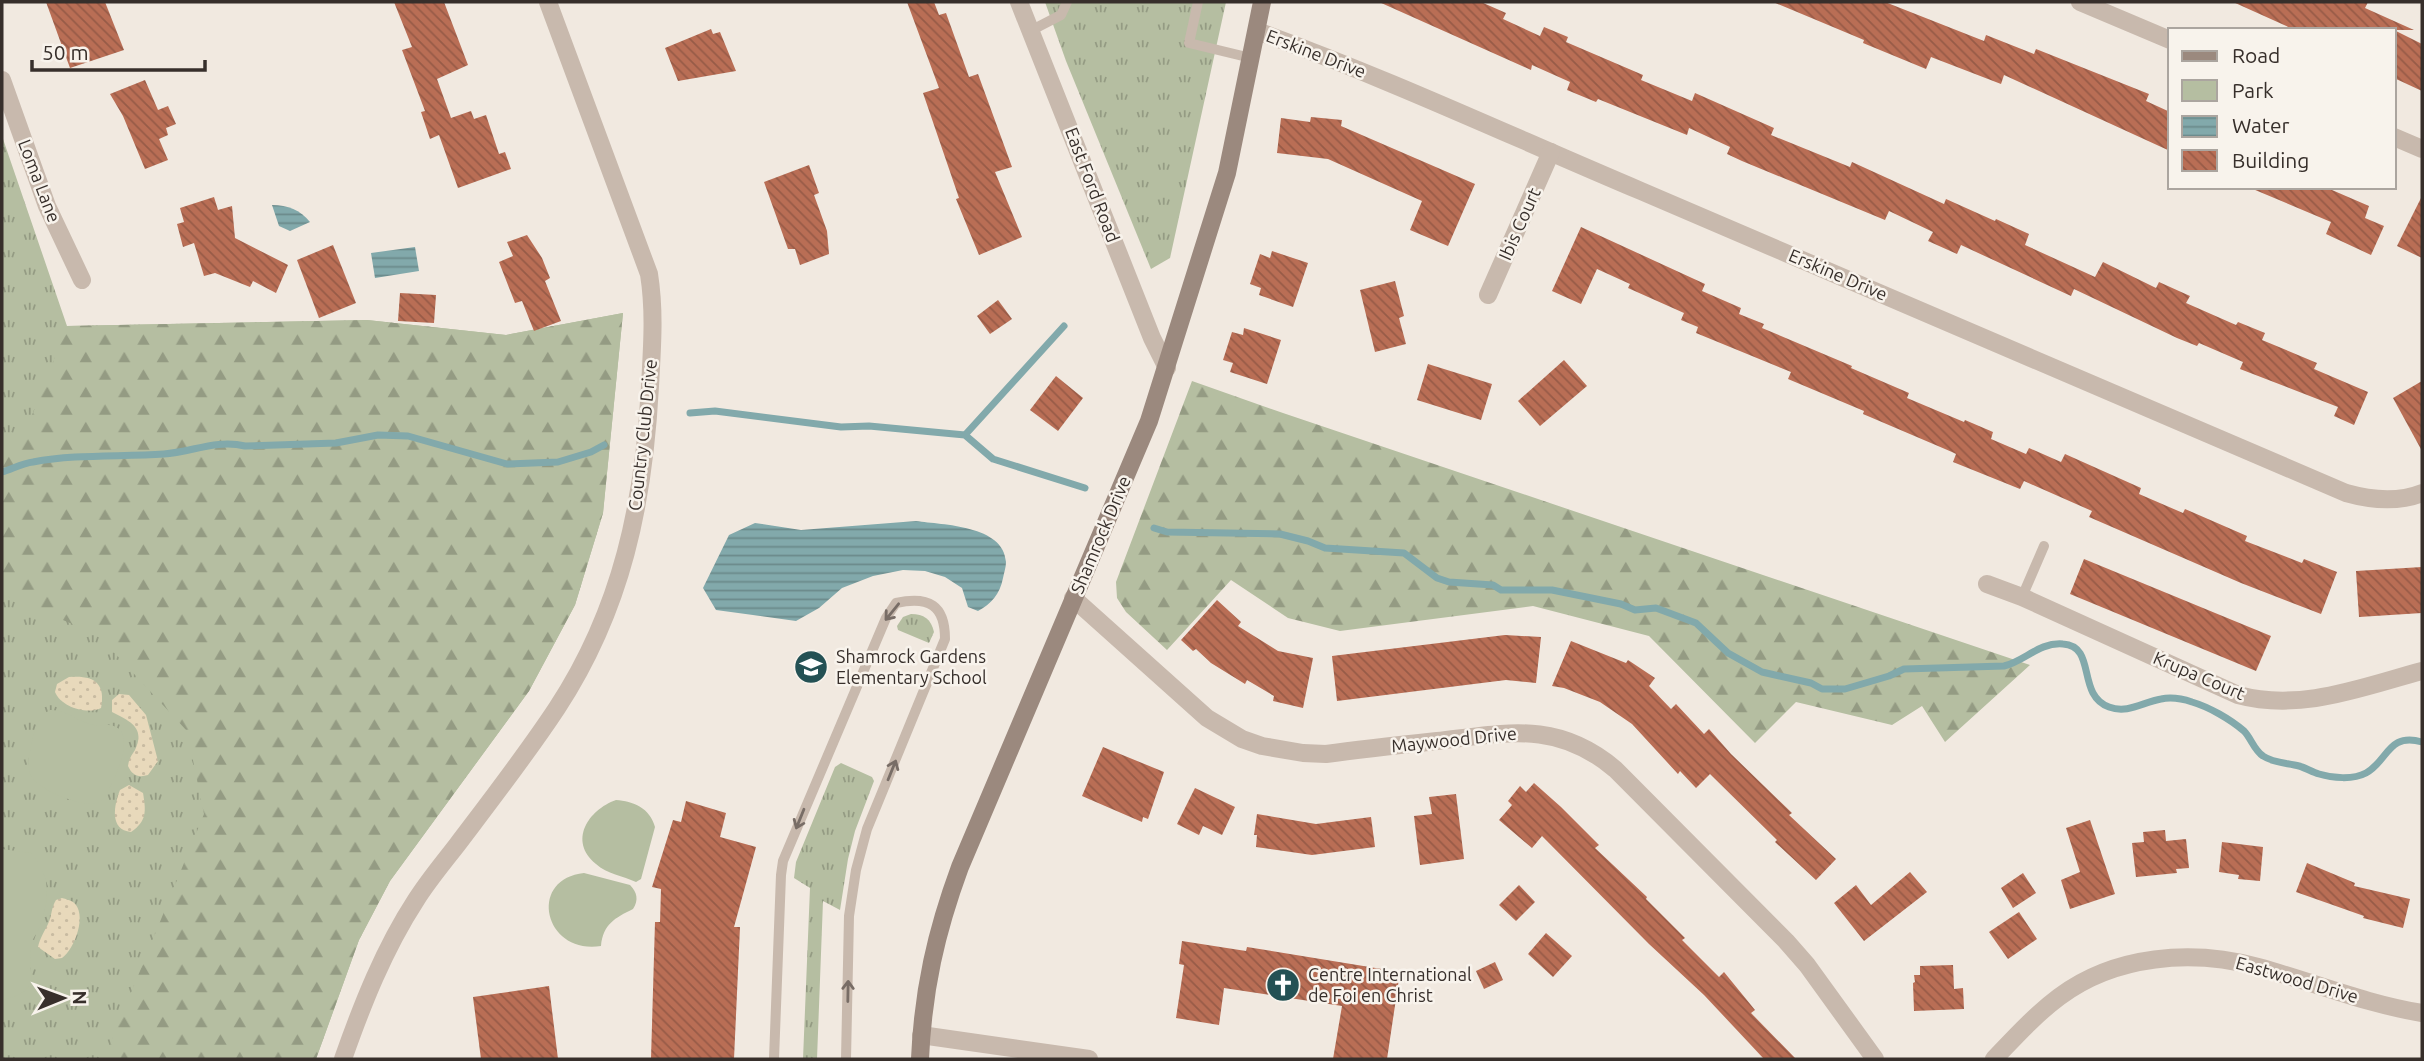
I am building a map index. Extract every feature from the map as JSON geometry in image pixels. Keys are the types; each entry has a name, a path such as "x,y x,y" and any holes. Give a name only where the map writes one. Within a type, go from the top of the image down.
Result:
{"street":[{"name":"Country Club Drive","path":"343,1059 360,1009 416,900 523,757 576,676 606,617 629,548 641,485 649,416 654,312 649,274 548,2"},
{"name":"East Ford Road","path":"1020,2 1152,338 1167,368"},
{"name":"Shamrock Drive","path":"920,1059 929,967 947,903 1149,421 1227,173 1262,2"},
{"path":"2080,2 2168,39"},
{"name":"Erskine Drive","path":"1257,31 1419,94 2346,493 2368,499 2402,499 2422,494"},
{"name":"Loma Lane","path":"2,80 47,206 82,280"},
{"path":"2396,137 2422,149"},
{"name":"Ibis Court","path":"1488,295 1551,152"},
{"name":"Krupa Court","path":"1987,584 2022,597 2238,695 2258,701 2318,699 2422,671"},
{"name":"Maywood Drive","path":"1073,598 1207,718 1242,739 1262,746 1326,754 1510,732 1549,736 1584,746 1615,769 1786,941 1812,971 1875,1059"},
{"name":"Eastwood Drive","path":"1994,1059 2036,1015 2062,995 2103,972 2137,961 2155,959 2193,958 2236,962 2342,994 2422,1013"},
{"path":"921,1035 1088,1059"}],"lane":[{"path":"1032,30 1061,15 1067,2"},
{"path":"1198,2 1189,43 1251,58"},
{"path":"2022,597 2044,546"},
{"path":"774,1059 783,861 886,618 896,603 924,601 938,609 945,623 945,639 867,829 856,870 849,916 846,1059"}],"green space":[{"path":"1045,2 1226,2 1170,258 1151,269 1066,61"},
{"path":"2,136 67,326 367,320 506,335 623,313 603,513 575,605 529,691 390,881 359,940 316,1059 2,1059"},
{"path":"623,313 603,513 575,605 529,691 390,881 359,940 316,1059 104,1059 204,814 187,731 98,635 2,594 2,444 24,436 67,326 367,320 506,335"},
{"path":"1192,381 2030,665 1945,742 1922,706 1892,725 1796,702 1755,743 1649,636 1533,606 1340,631 1288,618 1231,580 1167,650 1126,612 1117,598 1116,582"},
{"path":"911,614 923,616 931,624 934,632 929,643 898,630 897,626 903,617"},
{"path":"50,710 61,711 93,725 113,726 121,732 124,747 120,765 106,794 99,802 81,803 60,796 41,786 30,774 29,760 35,729 41,718"},
{"path":"841,763 872,777 874,781 855,831 840,910 823,901 817,1059 803,1059 810,888 794,878 796,862 835,767"},
{"path":"616,800 629,802 645,810 655,827 641,879 636,882 600,867 583,846 585,827 590,819 597,811"},
{"path":"2,849 31,853 42,870 47,897 40,926 31,945 29,986 16,996 2,1000"},
{"path":"584,873 630,885 636,896 633,909 607,927 601,946 582,946 566,939 556,928 550,915 549,901 555,888 566,878"}],"sand":[{"path":"69,677 85,677 96,682 101,692 101,708 82,710 63,702 55,692 57,684"},
{"path":"119,694 129,695 146,715 158,761 148,775 136,775 128,766 138,736 134,726 112,712 112,700"},
{"path":"129,785 143,793 145,805 143,820 131,832 119,827 115,816 120,790"},
{"path":"62,898 77,907 80,922 67,953 62,958 55,959 38,947 54,903"}],"water":[{"path":"272,205 293,209 310,222 290,231 279,226"},
{"path":"415,247 419,271 375,278 371,253"},
{"path":"916,521 970,529 995,541 1003,550 1006,566 1002,584 987,605 978,611 968,607 962,588 945,577 925,571 903,570 873,576 842,588 819,608 796,621 716,610 703,588 729,535 755,523 801,530"}],"building":[{"path":"46,2 105,2 124,50 70,68"},
{"path":"394,2 444,2 468,65 437,79 451,118 471,111 474,119 486,115 499,154 505,152 511,169 458,188 439,135 430,139 421,112 425,111 402,50 412,47"},
{"path":"907,2 934,2 939,15 946,13 969,77 978,74 1012,167 995,172 1022,237 979,255 956,199 959,198 923,93 939,88"},
{"path":"1379,2 1481,2 1506,13 1503,19 1540,36 1544,27 1568,37 1566,42 1643,75 1641,80 1692,101 1695,93 1774,128 1771,135 1850,167 1852,162 1944,204 1946,199 1995,221 1996,219 2029,234 2025,245 2095,277 2103,262 2156,288 2159,282 2190,296 2186,303 2236,325 2238,322 2265,333 2262,340 2317,363 2314,369 2368,392 2354,425 2334,416 2338,407 2240,369 2243,362 2199,343 2197,346 2177,338 2074,289 2071,296 1961,245 1957,254 1928,241 1933,232 1889,211 1885,220 1727,154 1730,147 1689,128 1687,135 1598,99 1596,102 1567,90 1570,82 1532,65 1531,70"},
{"path":"1773,2 1885,2 1984,41 1986,35 2034,54 2036,49 2149,94 2146,101 2168,111 2168,150 2004,75 2001,84 1931,57 1926,69 1863,43 1864,40"},
{"path":"2233,2 2368,2 2365,8 2414,30 2396,28 2291,28"},
{"path":"711,29 713,34 720,32 736,71 678,81 665,48"},
{"path":"2396,31 2422,44 2422,91 2396,79"},
{"path":"145,80 158,110 168,106 176,124 166,128 168,135 159,139 168,160 145,169 123,116 110,94"},
{"path":"1311,117 1342,120 1341,126 1475,184 1448,246 1410,230 1422,201 1328,159 1277,153 1281,118 1310,122"},
{"path":"809,165 819,193 814,195 827,231 829,254 800,265 795,249 788,249 764,182"},
{"path":"2253,189 2330,189 2369,206 2365,218 2384,226 2371,255 2326,234 2331,222"},
{"path":"2422,196 2422,258 2397,246"},
{"path":"214,197 218,210 232,206 235,238 288,265 276,293 253,281 250,287 215,273 204,276 194,243 183,247 177,224 184,222 180,208"},
{"path":"1581,227 1705,284 1702,291 1741,308 1739,314 1764,324 1762,328 1909,393 1907,398 1993,432 1991,439 2026,454 2029,448 2061,462 2065,454 2141,488 2139,494 2183,513 2185,509 2247,536 2245,541 2302,563 2304,559 2337,572 2321,614 2241,583 2089,517 2092,511 2024,481 2020,489 1953,462 1956,454 1788,379 1791,372 1696,333 1698,327 1681,320 1684,313 1628,288 1630,284 1597,269 1581,304 1552,291"},
{"path":"527,235 542,258 550,278 545,281 561,321 534,331 522,301 515,303 499,262 513,256 507,242"},
{"path":"333,245 356,303 319,318 297,260"},
{"path":"1272,251 1308,263 1293,307 1259,295 1261,288 1250,284 1260,254 1270,258"},
{"path":"1395,281 1404,316 1399,318 1406,344 1375,352 1360,290"},
{"path":"400,293 436,295 434,323 398,321"},
{"path":"998,300 1012,319 990,334 977,316"},
{"path":"1244,328 1281,340 1267,384 1230,372 1233,363 1223,360 1232,332 1243,335"},
{"path":"1564,360 1587,386 1540,426 1518,401"},
{"path":"1428,364 1492,384 1481,420 1417,400"},
{"path":"1056,376 1083,398 1058,431 1030,410"},
{"path":"2422,381 2422,451 2393,398"},
{"path":"2084,559 2271,636 2256,671 2070,594"},
{"path":"2422,567 2422,613 2359,617 2356,571"},
{"path":"1217,600 1241,622 1238,626 1278,651 1313,658 1303,708 1273,701 1274,696 1247,680 1245,684 1211,663 1196,649 1193,651 1181,640"},
{"path":"1505,635 1541,637 1536,683 1506,680 1337,701 1332,656"},
{"path":"1571,641 1626,663 1628,660 1655,678 1649,686 1671,709 1676,704 1704,734 1709,729 1792,813 1789,815 1836,859 1816,880 1775,842 1777,840 1710,774 1696,788 1680,771 1678,774 1632,724 1600,702 1552,686"},
{"path":"1103,747 1164,772 1148,819 1143,817 1142,822 1082,796"},
{"path":"1534,783 1599,845 1595,848 1647,897 1685,938 1682,940 1719,977 1724,972 1755,1010 1751,1013 1796,1059 1764,1059 1704,995 1649,944 1542,836 1532,848 1499,820 1512,805 1508,801 1520,786 1526,792"},
{"path":"1195,788 1235,807 1222,835 1203,826 1199,835 1177,824"},
{"path":"1456,794 1464,859 1420,865 1414,816 1432,814 1429,797"},
{"path":"686,801 726,813 720,837 756,847 734,927 740,927 734,1059 651,1059 655,922 660,922 661,889 652,887 673,820 681,822"},
{"path":"1257,814 1316,824 1371,817 1375,847 1312,855 1256,847 1257,835 1254,835"},
{"path":"2090,820 2115,894 2070,909 2061,880 2080,872 2066,828"},
{"path":"2165,830 2166,841 2186,839 2189,868 2176,869 2177,873 2136,877 2132,843 2144,842 2143,832"},
{"path":"2222,842 2263,847 2260,881 2238,879 2239,875 2219,872"},
{"path":"2307,863 2355,883 2354,886 2410,899 2403,928 2363,918 2364,916 2296,892"},
{"path":"1910,872 1927,892 1864,941 1834,903 1856,885 1871,905"},
{"path":"2023,873 2036,893 2013,908 2001,888"},
{"path":"1519,885 1535,902 1516,921 1499,905"},
{"path":"2019,912 2037,939 2008,959 1989,932"},
{"path":"1546,933 1572,956 1553,977 1528,954"},
{"path":"1182,941 1246,951 1247,947 1400,972 1387,1059 1333,1059 1342,1006 1224,988 1219,1025 1176,1018 1184,965 1179,964"},
{"path":"1495,962 1503,980 1484,989 1476,971"},
{"path":"1953,965 1954,989 1963,988 1964,1009 1914,1011 1914,975 1920,975 1920,966"},
{"path":"549,986 558,1059 481,1059 473,997"}],"waterway":[{"path":"965,435 1064,326"},
{"path":"690,413 715,411 841,427 869,426 965,435 993,459 1085,488"},
{"path":"2,472 29,463 65,458 164,454 224,444 245,446 336,443 378,435 408,436 507,464 558,462 604,445"},
{"path":"1154,528 1167,532 1280,534 1325,548 1404,553 1437,578 1449,582 1493,585 1501,590 1552,590 1621,604 1635,610 1656,608 1696,623 1728,653 1762,672 1811,683 1822,689 1845,689 1904,669 2004,666 2047,646 2063,644 2080,653 2093,692 2099,701 2109,707 2123,709 2165,698 2192,702 2212,710 2238,727 2263,756 2330,777 2361,775 2373,768 2395,744 2411,740 2422,742"}],"place":[{"name":"Shamrock Gardens Elementary School","path":"811,667"},
{"name":"Centre International de Foi en Christ","path":"1283,985"}]}
